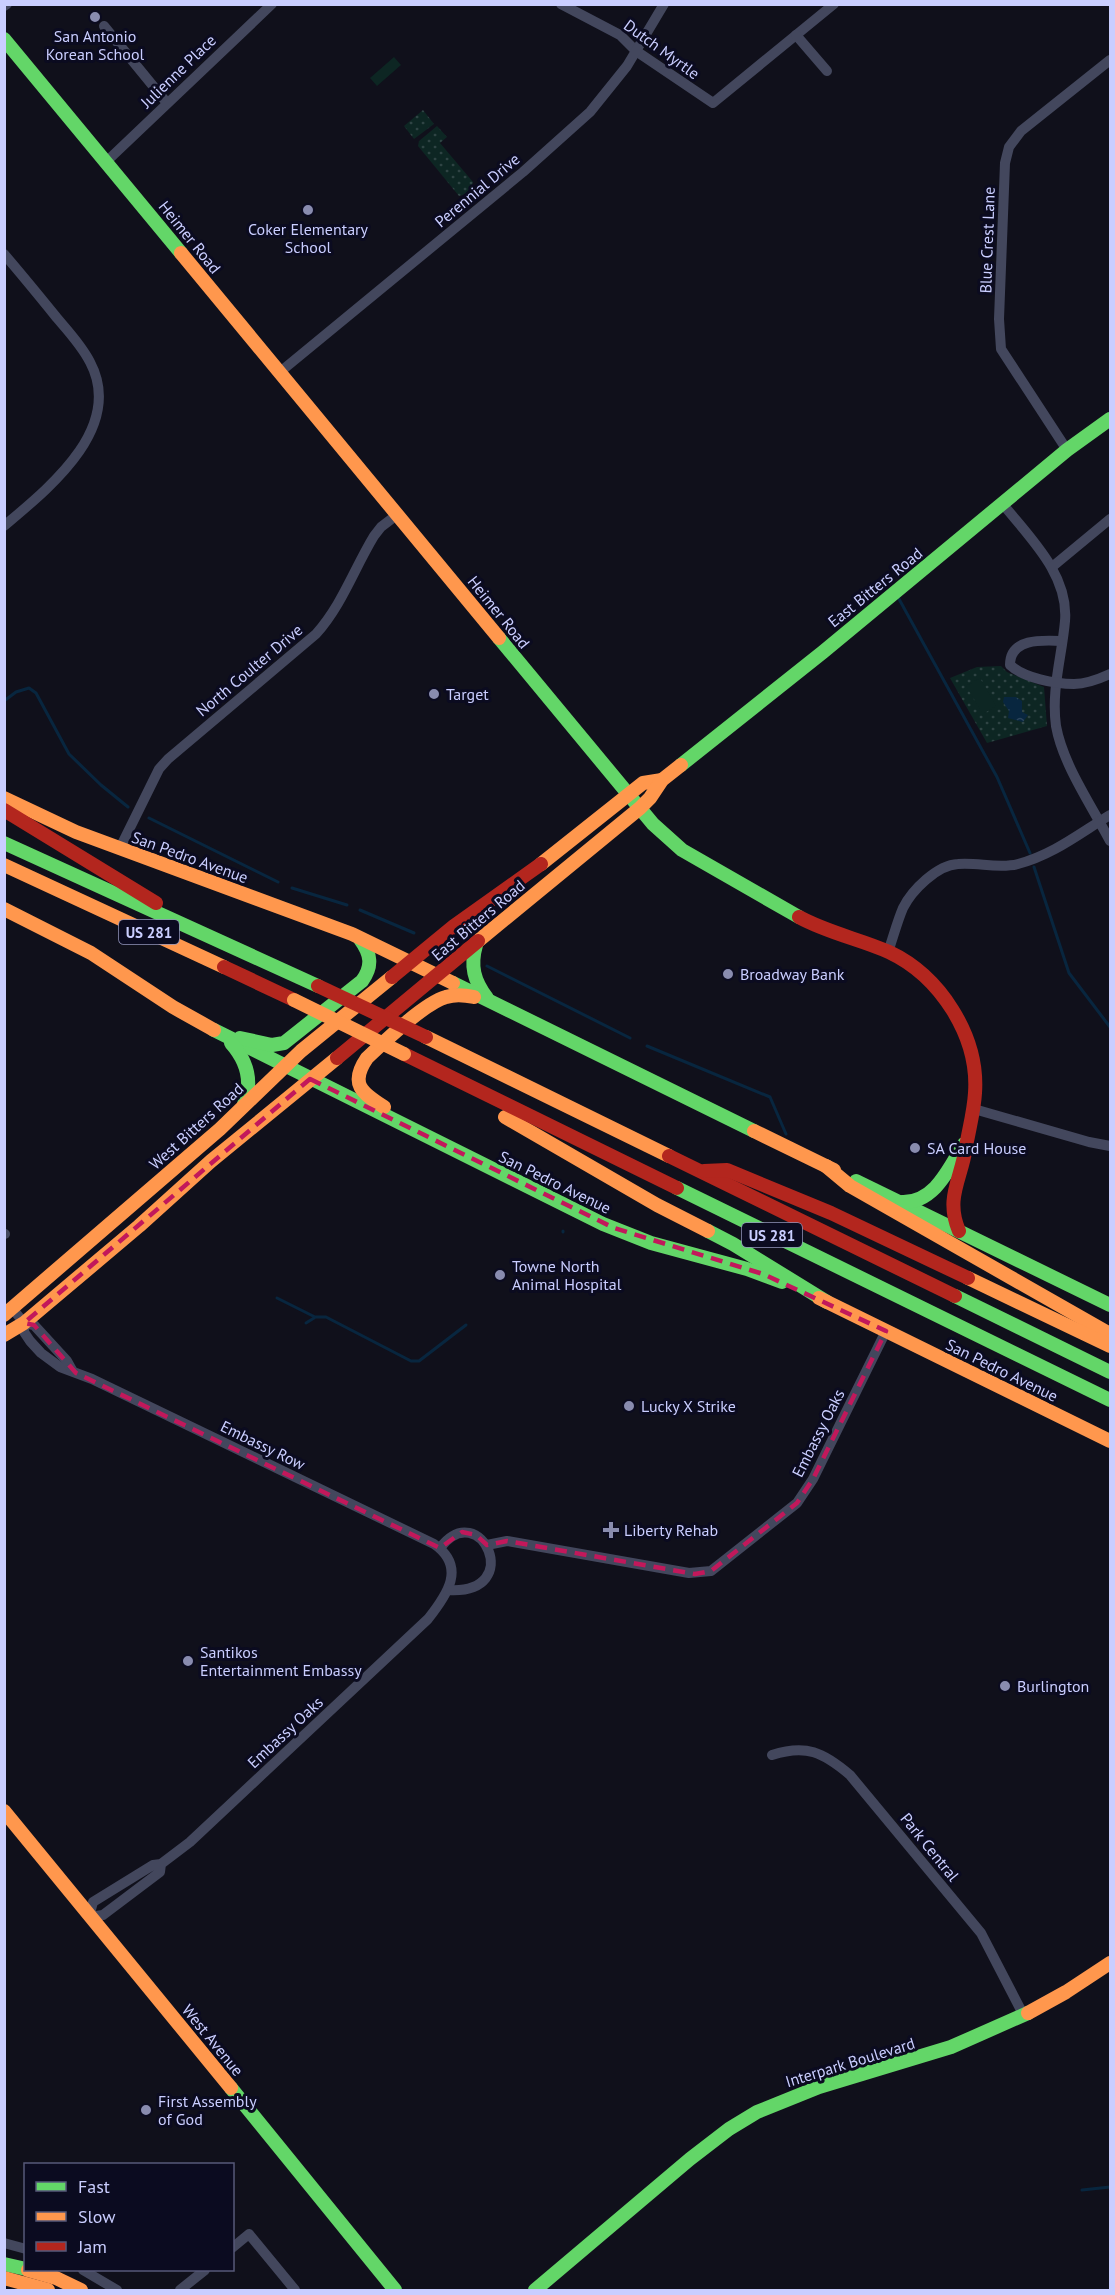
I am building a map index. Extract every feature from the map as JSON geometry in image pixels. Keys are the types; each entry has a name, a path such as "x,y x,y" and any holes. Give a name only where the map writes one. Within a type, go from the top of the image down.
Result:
{"main road":[{"name":"Heimer Road","path":"4,39 107,160 653,824 682,850 704,864 815,926 888,952 904,961 927,980 955,1016 964,1033 973,1062 974,1109 964,1162 952,1201 954,1218 959,1231"},
{"name":"East Bitters Road","path":"310,1080 640,808 662,780 1067,450 1110,419"},
{"name":"East Bitters Road","path":"410,962 454,926 531,872 643,783 662,780"},
{"name":"San Pedro Avenue","path":"4,798 62,826 359,938 1110,1305"},
{"path":"4,810 136,889 195,930"},
{"name":"US 281","path":"4,843 426,1037 1110,1372"},
{"name":"US 281","path":"4,865 294,1000 1110,1400"},
{"name":"San Pedro Avenue","path":"4,909 91,953 214,1031 614,1228 667,1248 763,1274 827,1302 1110,1441"},
{"path":"214,1031 265,1045 277,1045 287,1041 366,976 371,958 370,952 359,938"},
{"path":"477,944 472,962 472,975 488,1000"},
{"name":"West Bitters Road","path":"8,1312 240,1111 301,1051 410,962"},
{"path":"398,1123 389,1109 368,1098 361,1090 358,1074 362,1063 438,1000 459,995 488,1000"},
{"path":"214,1031 236,1048 247,1068 248,1093 240,1111"},
{"path":"434,1069 503,1116 657,1205 734,1244 827,1302"},
{"path":"4,1335 24,1323 139,1226 211,1161 310,1080"},
{"name":"Heimer Road","path":"899,1201 916,1203 930,1194 966,1142"},
{"path":"825,1166 850,1186 1110,1337"},
{"path":"700,1171 727,1170 831,1213 1110,1337"},
{"name":"West Avenue","path":"4,1810 395,2290"},
{"name":"Interpark Boulevard","path":"535,2290 698,2152 727,2130 758,2112 824,2085 923,2057 980,2037 1074,1988 1110,1962"},
{"path":"4,2264 24,2268"},
{"path":"33,2271 56,2278 81,2290"},
{"path":"4,2278 48,2290"}],"street":[{"name":"Dutch Myrtle","path":"561,4 620,35 636,51 713,103 796,35"},
{"name":"Perennial Drive","path":"280,372 567,134 590,112 611,88 664,4"},
{"path":"827,71 796,35 834,4"},
{"name":"Julienne Place","path":"107,160 270,5"},
{"path":"104,26 167,103"},
{"name":"Blue Crest Lane","path":"1067,450 1001,348 999,319 1005,163 1009,147 1021,131 1110,60"},
{"path":"4,254 83,350 96,377 100,403 90,436 79,452 37,500 4,526"},
{"path":"1002,503 1052,567 1060,586 1065,610 1056,682 1055,713 1061,745 1110,841"},
{"name":"North Coulter Drive","path":"120,848 159,769 316,634 340,602 374,536 381,527 398,514"},
{"path":"1052,567 1110,519"},
{"path":"1062,641 1038,640 1014,650 1010,656 1010,665 1016,670 1056,682 1076,684 1110,674"},
{"path":"888,952 904,907 921,885 938,871 959,864 1015,865 1041,857 1067,844 1110,815"},
{"path":"974,1109 1110,1146"},
{"name":"Embassy Row","path":"8,1312 24,1323 24,1332 41,1353 60,1367 72,1370 440,1548"},
{"name":"Embassy Oaks","path":"487,1545 507,1541 689,1573 711,1571 797,1503 813,1479 886,1331"},
{"path":"462,1532 476,1535 487,1545 492,1556 490,1571 483,1580 474,1588 461,1591 448,1590 452,1569 447,1556 440,1548 452,1535 462,1532"},
{"name":"Embassy Oaks","path":"89,1917 93,1902 153,1865 161,1864 190,1842 428,1619 448,1590"},
{"name":"Park Central","path":"772,1755 791,1749 809,1750 829,1758 850,1775 981,1933 1024,2016"},
{"path":"234,2245 249,2234 295,2290"},
{"path":"4,2243 24,2248"},
{"path":"85,2271 117,2290"},
{"path":"180,2290 205,2271"}],"highlighted area":[{"path":"310,1079 614,1228 763,1274 886,1331 813,1479 797,1503 711,1571 695,1574 507,1541 487,1545 476,1535 462,1532 440,1548 76,1373 34,1325 24,1323"}],"green space":[{"path":"394,57 401,65 377,86 370,78"},
{"path":"423,110 434,124 414,139 404,126"},
{"path":"437,126 447,137 440,143 473,182 466,193 459,196 418,146 419,141"},
{"path":"1001,666 1007,672 1044,687 1047,726 987,743 950,678 977,667"},
{"path":"980,678 996,706 983,714 966,686"}],"water":[{"path":"1004,697 1016,697 1022,701 1022,712 1028,715 1023,722 1008,718 1009,711 1003,702"}],"waterway":[{"path":"899,599 997,777 1030,853"},
{"path":"4,701 16,692 29,688 36,693 69,754 128,807"},
{"path":"149,818 278,882"},
{"path":"1034,867 1069,973 1110,1027"},
{"path":"292,888 347,905"},
{"path":"360,910 414,933"},
{"path":"487,966 630,1038"},
{"path":"647,1046 770,1097 786,1134"},
{"path":"277,1298 315,1317 326,1317 411,1361 419,1361 466,1325"},
{"path":"306,1323 314,1318"},
{"path":"1082,2190 1110,2187"}],"traffic: fast":[{"path":"4,39 181,253"},
{"path":"681,765 823,652 1067,450 1110,419"},
{"path":"499,638 653,824 682,850 799,917"},
{"path":"4,843 318,986"},
{"path":"240,1038 272,1045 284,1043 362,981 366,976 369,960 360,939"},
{"path":"476,945 473,960 474,973 487,998"},
{"path":"453,983 754,1131"},
{"path":"214,1030 603,1224 651,1243 747,1269 782,1282"},
{"path":"231,1043 245,1064 247,1072 248,1087 244,1104"},
{"path":"902,1202 914,1201 924,1197 932,1190 940,1182 964,1144"},
{"path":"856,1181 1110,1305"},
{"path":"677,1188 1110,1400"},
{"path":"708,1231 827,1302"},
{"path":"955,1296 1110,1372"},
{"path":"535,2290 690,2159 729,2129 757,2112 819,2087 951,2047 1028,2013"},
{"path":"231,2088 395,2290"},
{"path":"4,2264 24,2269"}],"traffic: slow":[{"path":"181,253 499,638"},
{"path":"478,941 640,808 662,780 681,765"},
{"path":"541,864 643,783 662,780"},
{"path":"4,798 76,832 352,934 453,983"},
{"path":"4,865 224,967"},
{"path":"4,909 91,953 173,1007 214,1030"},
{"path":"4,1315 220,1129 301,1051 392,977"},
{"path":"384,1107 360,1087 359,1075 367,1058 405,1024 437,1001 453,995 474,997"},
{"path":"294,1000 404,1054"},
{"path":"426,1037 669,1156"},
{"path":"4,1335 24,1323 139,1226 211,1161 337,1058"},
{"path":"505,1117 657,1205 708,1231"},
{"path":"754,1131 834,1170"},
{"path":"826,1166 850,1186 1110,1334"},
{"path":"968,1278 1110,1346"},
{"path":"819,1298 1110,1441"},
{"path":"4,1811 231,2088"},
{"path":"1028,2013 1066,1992 1110,1963"},
{"path":"32,2271 56,2278 81,2290"},
{"path":"4,2278 48,2290"}],"traffic: jam":[{"path":"4,810 156,903"},
{"path":"392,977 454,926 541,864"},
{"path":"799,917 889,952 908,963 925,976 953,1010 963,1030 975,1072 973,1113 964,1159 955,1189 953,1209 959,1231"},
{"path":"337,1058 478,941"},
{"path":"224,967 294,1000"},
{"path":"318,986 426,1037"},
{"path":"404,1054 677,1188"},
{"path":"669,1156 955,1296"},
{"path":"704,1171 727,1170 831,1213 968,1278"}],"place":[{"name":"San Antonio Korean School","path":"95,17"},
{"name":"Coker Elementary School","path":"308,210"},
{"name":"Target","path":"434,694"},
{"name":"Broadway Bank","path":"728,974"},
{"name":"SA Card House","path":"915,1148"},
{"name":"Towne North Animal Hospital","path":"500,1275"},
{"name":"Lucky X Strike","path":"629,1406"},
{"name":"Liberty Rehab","path":"611,1530"},
{"name":"Santikos Entertainment Embassy","path":"188,1661"},
{"name":"Burlington","path":"1005,1686"},
{"name":"First Assembly of God","path":"146,2110"}]}
